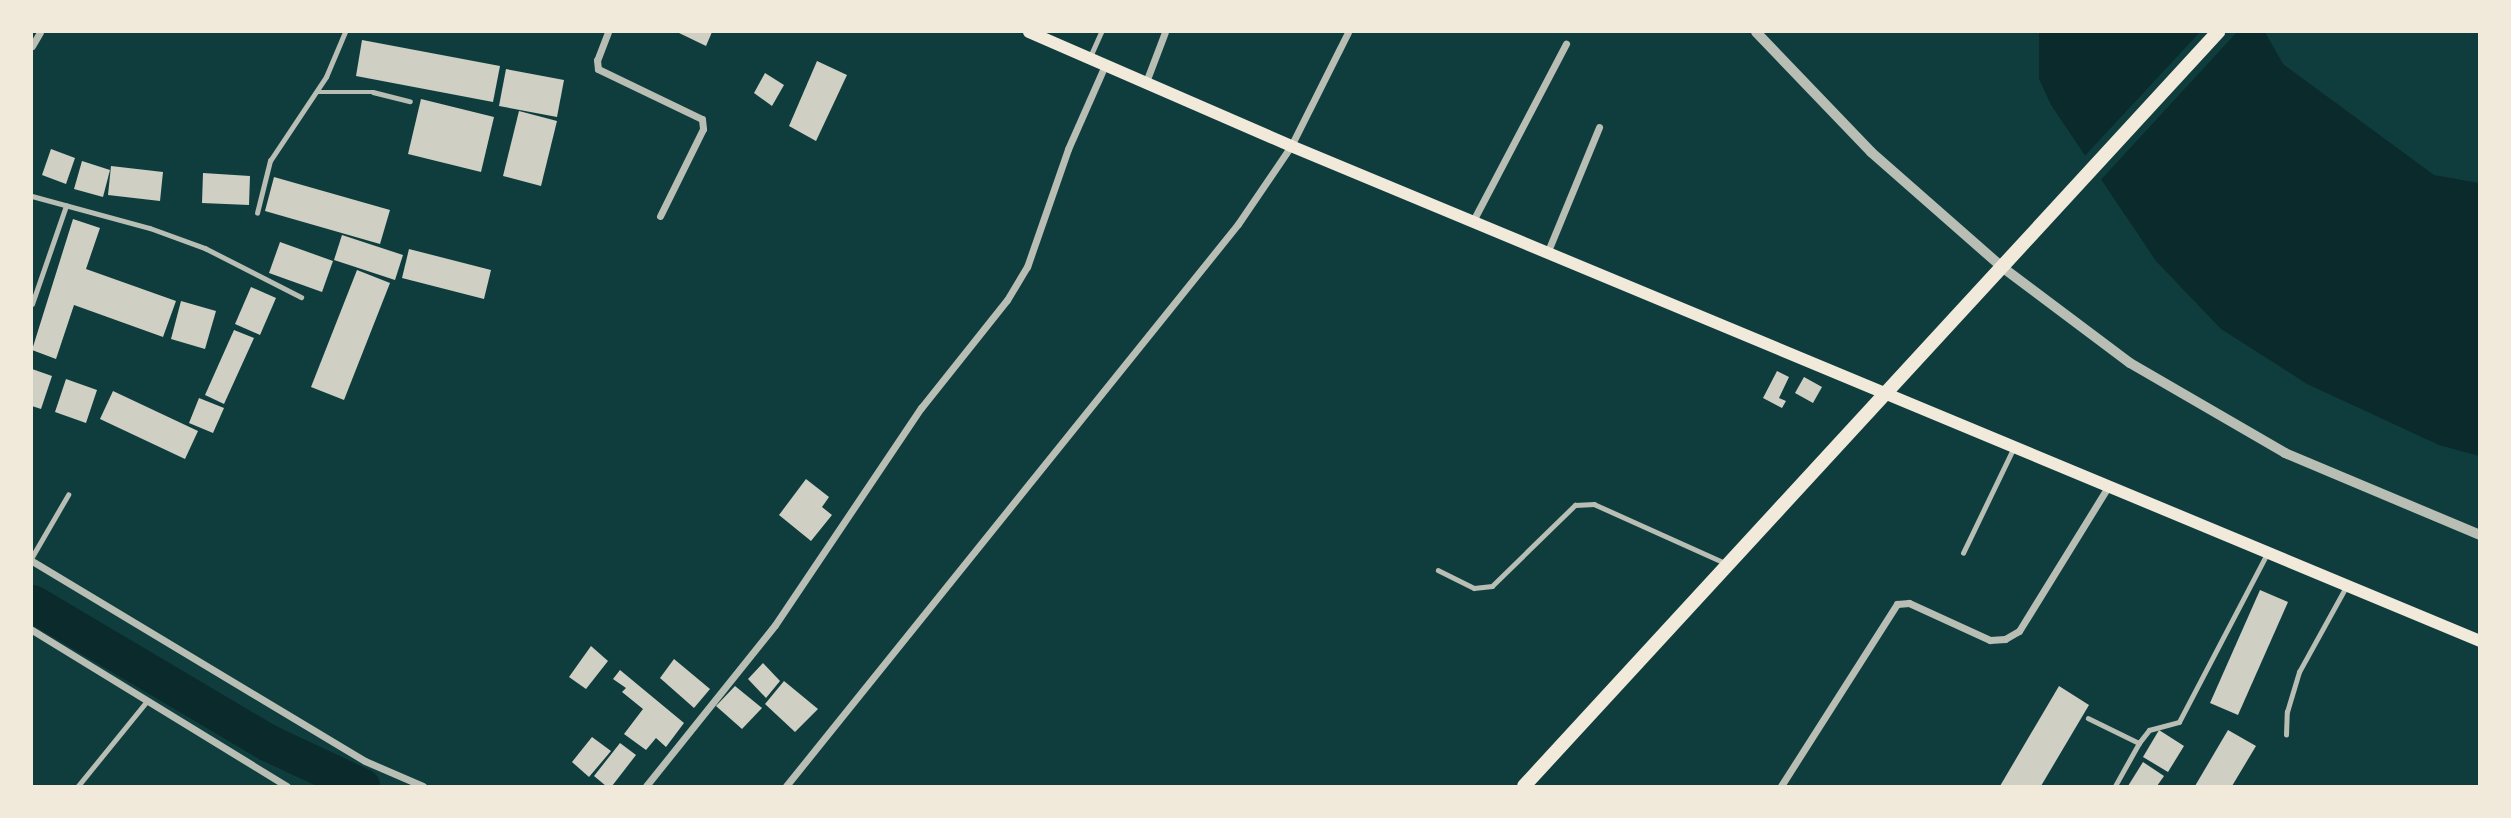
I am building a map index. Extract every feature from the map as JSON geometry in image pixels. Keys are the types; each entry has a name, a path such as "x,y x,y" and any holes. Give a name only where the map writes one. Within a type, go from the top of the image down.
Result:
{"highway":[{"path":"1524,786 1882,393 2218,32"}],"main road":[{"path":"1029,32 1291,146 1474,219 1882,393 2110,485 2480,641"}],"street":[{"path":"32,46 40,32"},
{"path":"608,32 597,60 598,69 702,118 703,129 660,216"},
{"path":"1146,82 1165,32"},
{"path":"786,786 1213,255 1291,146 1348,32"},
{"path":"1756,32 1871,152 2002,267 2130,363 2264,443 2401,506 2480,536"},
{"path":"1474,219 1566,44"},
{"path":"646,786 775,625 921,408 1007,300 1027,267 1068,149 1105,65"},
{"path":"1548,251 1599,127"},
{"path":"1781,786 1897,604 1909,603 1990,640 2005,639 2019,631 2110,485"},
{"path":"32,559 365,761 422,786"},
{"path":"32,630 287,786"}],"lane":[{"path":"257,213 270,161 316,92 345,32"},
{"path":"1090,58 1101,32"},
{"path":"316,92 373,92 410,101"},
{"path":"32,196 205,248 301,297"},
{"path":"32,304 66,206"},
{"path":"1963,553 2014,446"},
{"path":"32,559 68,495"},
{"path":"1438,570 1474,588 1492,586 1575,505 1594,504 1726,563"},
{"path":"2115,786 2149,730 2169,727 2186,714 2268,553"},
{"path":"2286,735 2287,712 2299,672 2346,586"},
{"path":"78,786 147,701"},
{"path":"2088,718 2139,743"}],"water":[{"path":"2039,32 2265,32 2283,64 2434,175 2479,183 2479,456 2439,445 2307,384 2221,329 2156,261 2051,105 2039,79"}],"pier":[{"path":"2200,32 2237,32 2097,184 2081,160"}],"building":[{"path":"677,32 712,32 706,46"},
{"path":"362,40 500,66 493,102 356,76"},
{"path":"817,61 847,75 816,141 789,126"},
{"path":"506,69 564,80 557,117 499,106"},
{"path":"765,73 784,85 772,106 754,93"},
{"path":"421,99 494,117 481,172 408,154"},
{"path":"519,111 557,121 541,186 503,176"},
{"path":"51,149 75,158 66,184 42,175"},
{"path":"82,161 110,170 103,197 74,189"},
{"path":"111,166 163,172 160,201 108,195"},
{"path":"203,173 250,176 249,205 202,203"},
{"path":"274,177 390,210 380,244 265,211"},
{"path":"73,219 100,228 86,269 176,301 163,337 74,305 56,359 32,350"},
{"path":"342,235 403,255 395,280 334,260"},
{"path":"280,242 333,261 322,292 269,273"},
{"path":"409,249 491,270 484,299 402,278"},
{"path":"357,270 390,283 344,400 311,387"},
{"path":"251,287 276,298 260,335 235,324"},
{"path":"181,301 216,311 205,349 171,339"},
{"path":"234,330 254,338 224,404 205,395"},
{"path":"32,369 52,376 41,409 32,406"},
{"path":"1777,371 1789,377 1779,398 1786,401 1782,408 1763,398"},
{"path":"1804,377 1822,387 1813,403 1795,393"},
{"path":"66,379 97,390 86,423 55,412"},
{"path":"113,391 198,431 185,459 100,419"},
{"path":"199,398 224,408 213,433 189,423"},
{"path":"806,479 829,497 822,507 832,515 811,541 779,515"},
{"path":"2260,590 2288,602 2238,715 2210,703"},
{"path":"591,646 608,661 586,689 569,677"},
{"path":"674,659 710,689 694,708 660,678"},
{"path":"763,663 780,681 766,698 748,679"},
{"path":"620,670 684,723 666,747 656,738 646,750 624,734 643,709 622,692 626,688 613,679"},
{"path":"784,681 818,709 795,732 765,704"},
{"path":"735,686 762,708 742,729 716,706"},
{"path":"2059,686 2089,705 2041,786 2000,786"},
{"path":"2159,730 2184,746 2168,772 2143,757"},
{"path":"2228,730 2256,746 2232,786 2195,786"},
{"path":"592,737 611,751 589,777 572,762"},
{"path":"620,743 636,755 612,786 606,786 594,776"},
{"path":"2143,762 2164,776 2157,786 2128,786"}],"waterway":[{"path":"32,603 269,743 361,786"}]}
